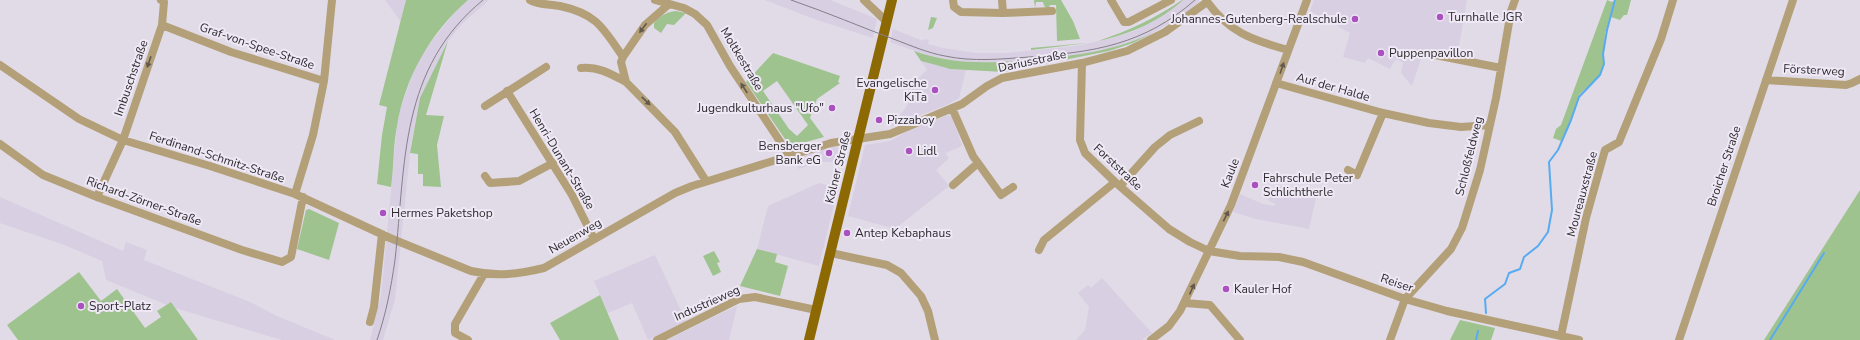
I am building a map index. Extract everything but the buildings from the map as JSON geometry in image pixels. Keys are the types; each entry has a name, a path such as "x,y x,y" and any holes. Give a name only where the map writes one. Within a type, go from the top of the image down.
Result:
{"main road":[{"name":"Kölner Straße","path":"809,340 892,0"}],"street":[{"path":"299,196 324,81 332,0"},
{"path":"530,0 573,9 592,17 622,57"},
{"name":"Moltkestraße","path":"655,0 668,5 684,8 695,14 707,25 730,66 789,155"},
{"path":"864,0 886,21"},
{"path":"953,0 954,7 961,12 1003,13 1052,11"},
{"path":"1002,0 1003,13"},
{"path":"1111,0 1124,22 1129,22 1171,0"},
{"name":"Kaule","path":"1151,340 1164,331 1174,320 1185,303 1231,205 1308,0"},
{"name":"Schloßfeldweg","path":"1405,299 1451,249 1458,238 1480,170 1490,126 1511,11 1515,0"},
{"name":"Moureauxstraße","path":"1556,337 1605,150 1619,142 1661,39 1673,0"},
{"name":"Broicher Straße","path":"1679,340 1792,0"},
{"path":"162,24 163,1"},
{"path":"1207,1 1227,24 1241,34 1256,41 1288,50"},
{"name":"Dariusstraße","path":"859,138 890,134 952,108 1002,78 1082,63 1127,51 1166,32 1207,1"},
{"path":"626,82 621,62 622,57 645,25 668,5"},
{"name":"Graf-von-Spee-Straße","path":"162,24 231,52 324,81"},
{"name":"Imbuschstraße","path":"123,140 162,24"},
{"path":"1425,53 1501,68"},
{"name":"Forststraße","path":"1082,63 1080,144 1088,157 1169,229 1190,242 1209,251"},
{"name":"Ferdinand-Schmitz-Straße","path":"0,65 79,119 123,140 210,166 299,196"},
{"path":"485,106 546,67"},
{"path":"581,68 591,67 602,70 626,82 676,132 706,181"},
{"name":"Försterweg","path":"1766,80 1846,84 1860,79"},
{"name":"Auf der Halde","path":"1276,83 1383,113 1436,124 1461,127 1490,126"},
{"name":"Henri-Dunant-Straße","path":"507,91 572,195 594,239"},
{"path":"952,108 968,146 978,163 1001,195 1013,187"},
{"name":"Auf der Halde","path":"1348,170 1357,175 1383,113"},
{"path":"1039,250 1044,240 1117,184 1155,147 1170,136 1199,121"},
{"name":"Neuenweg","path":"299,196 382,234 460,267 484,274 523,274 544,268 678,192 706,181 832,142 859,138"},
{"path":"97,197 123,140"},
{"name":"Richard-Zörner-Straße","path":"0,144 43,175 97,197 257,255 282,262 291,257 299,196"},
{"path":"485,176 490,183 518,181 553,163"},
{"path":"953,185 978,163"},
{"path":"370,322 374,307 382,234"},
{"name":"Reiser","path":"1209,251 1240,256 1279,257 1303,262 1405,299 1556,337 1579,340"},
{"path":"831,253 887,265 901,272 923,300 930,317 935,340"},
{"path":"468,340 455,333 455,324 484,274"},
{"name":"Industrieweg","path":"657,340 743,298 755,297 816,310"},
{"path":"1390,340 1405,299"},
{"path":"1185,303 1210,305 1240,340"},
{"path":"1164,331 1167,340"}],"shaded area":[{"path":"385,0 406,0 401,22"},
{"path":"468,0 489,0 462,24 448,41 420,98 411,144 395,299 383,340 370,340 381,296 397,126 400,110 412,76 422,54 458,8"},
{"path":"765,0 830,0 877,19 873,38 814,19"},
{"path":"1183,0 1199,0 1198,3 1173,21 1148,36 1110,49 1083,55 998,63 969,63 926,55 890,42 893,29 923,41 924,39 929,40 928,44 975,53 1007,53 1076,46 1112,38 1134,31 1155,20"},
{"path":"1314,0 1467,0 1457,57 1423,53 1412,86 1401,73 1403,63 1396,59 1390,69 1368,58 1365,63 1343,57 1350,33 1310,11"},
{"path":"921,61 950,69 966,70 959,98 947,105 890,127 907,106 914,82 927,70"},
{"path":"948,115 952,117 962,145 945,153 949,158 936,170 949,186 895,229 848,216 865,145 890,141 908,131"},
{"path":"832,146 846,150 844,165 830,162 820,162 798,169 795,158"},
{"path":"819,183 838,188 819,266 757,249 768,206"},
{"path":"1278,184 1297,196 1316,198 1309,229 1256,219 1233,212 1240,194 1263,204 1274,206 1275,204 1268,200"},
{"path":"0,197 123,251 126,242 147,250 144,260 250,302 277,316 335,340 282,340 175,308 171,302 167,305 106,280 102,261 67,246 0,223"},
{"path":"655,255 686,321 648,340 632,303 608,313 594,281"},
{"path":"1102,278 1152,333 1142,340 1076,340 1085,330 1089,307 1078,293 1088,285 1091,288"},
{"path":"737,306 729,340 667,340 707,320"}],"green space":[{"path":"406,0 468,0 442,26 431,41 413,73 406,90 397,126 391,187 377,184 382,135 387,107 379,105"},
{"path":"1034,0 1061,0 1073,21 1080,39 1057,41 1056,5 1050,5 1048,8 1043,2 1036,2 1035,8"},
{"path":"1182,0 1164,15 1144,26 1121,35 1098,41 1142,24"},
{"path":"1607,0 1612,2 1615,0 1605,34 1603,67 1599,76 1579,95 1574,113 1561,141 1553,138 1556,129 1561,125"},
{"path":"1616,0 1631,0 1627,15 1624,15 1620,20 1611,17"},
{"path":"676,11 686,13 674,25 667,24 661,33 654,28 654,23 661,16 669,12"},
{"path":"931,17 937,18 933,28 928,30"},
{"path":"1155,32 1133,43 1109,51 1004,72 950,69 921,61 914,51 930,56 960,61 990,62 1021,60 1068,56 1097,51 1125,44"},
{"path":"448,41 426,115 444,116 437,145 441,187 423,186 423,174 418,174 418,154 410,153 420,98"},
{"path":"1088,43 1031,50 1031,48"},
{"path":"773,53 840,76 838,82 840,83 817,99 810,118 824,137 792,146 787,142 746,82","holes":["777,81 808,125 797,136 789,129 763,91"]},
{"path":"1860,190 1860,340 1764,340"},
{"path":"309,209 339,223 329,260 297,249 306,210"},
{"path":"757,249 777,254 775,262 788,266 780,296 740,286"},
{"path":"714,251 720,262 717,263 721,272 713,276 703,256"},
{"name":"Sport-Platz","path":"79,272 101,301 117,289 145,328 161,317 157,311 171,302 198,340 18,340 7,325"},
{"path":"600,295 619,340 560,340 550,323"},
{"path":"1460,320 1495,328 1491,340 1450,340"}],"waterway":[{"path":"1486,313 1485,299 1505,284 1509,273 1520,269 1524,257 1538,246 1548,232 1552,210 1549,162 1558,150 1579,97 1600,75 1604,64 1603,54 1607,30 1615,0"},
{"path":"1770,340 1824,253"},
{"path":"1476,340 1478,331"}],"tram line":[{"path":"377,340 386,311 392,281 406,153 412,119 421,87 435,56 456,27 483,0"},
{"path":"791,0 932,53 956,58 987,60 1053,55 1097,49 1117,44 1157,27 1176,15 1195,0"}],"place":[{"name":"Turnhalle JGR","path":"1440,17"},
{"name":"Johannes-Gutenberg-Realschule","path":"1355,19"},
{"name":"Puppenpavillon","path":"1381,53"},
{"name":"Evangelische KiTa","path":"935,90"},
{"name":"Jugendkulturhaus \"Ufo\"","path":"832,108"},
{"name":"Pizzaboy","path":"879,120"},
{"name":"Lidl","path":"909,151"},
{"name":"Bensberger Bank eG","path":"829,153"},
{"name":"Fahrschule Peter Schlichtherle","path":"1255,185"},
{"name":"Hermes Paketshop","path":"383,213"},
{"name":"Antep Kebaphaus","path":"847,233"},
{"name":"Kauler Hof","path":"1226,289"},
{"name":"Sport-Platz","path":"81,306"}]}
